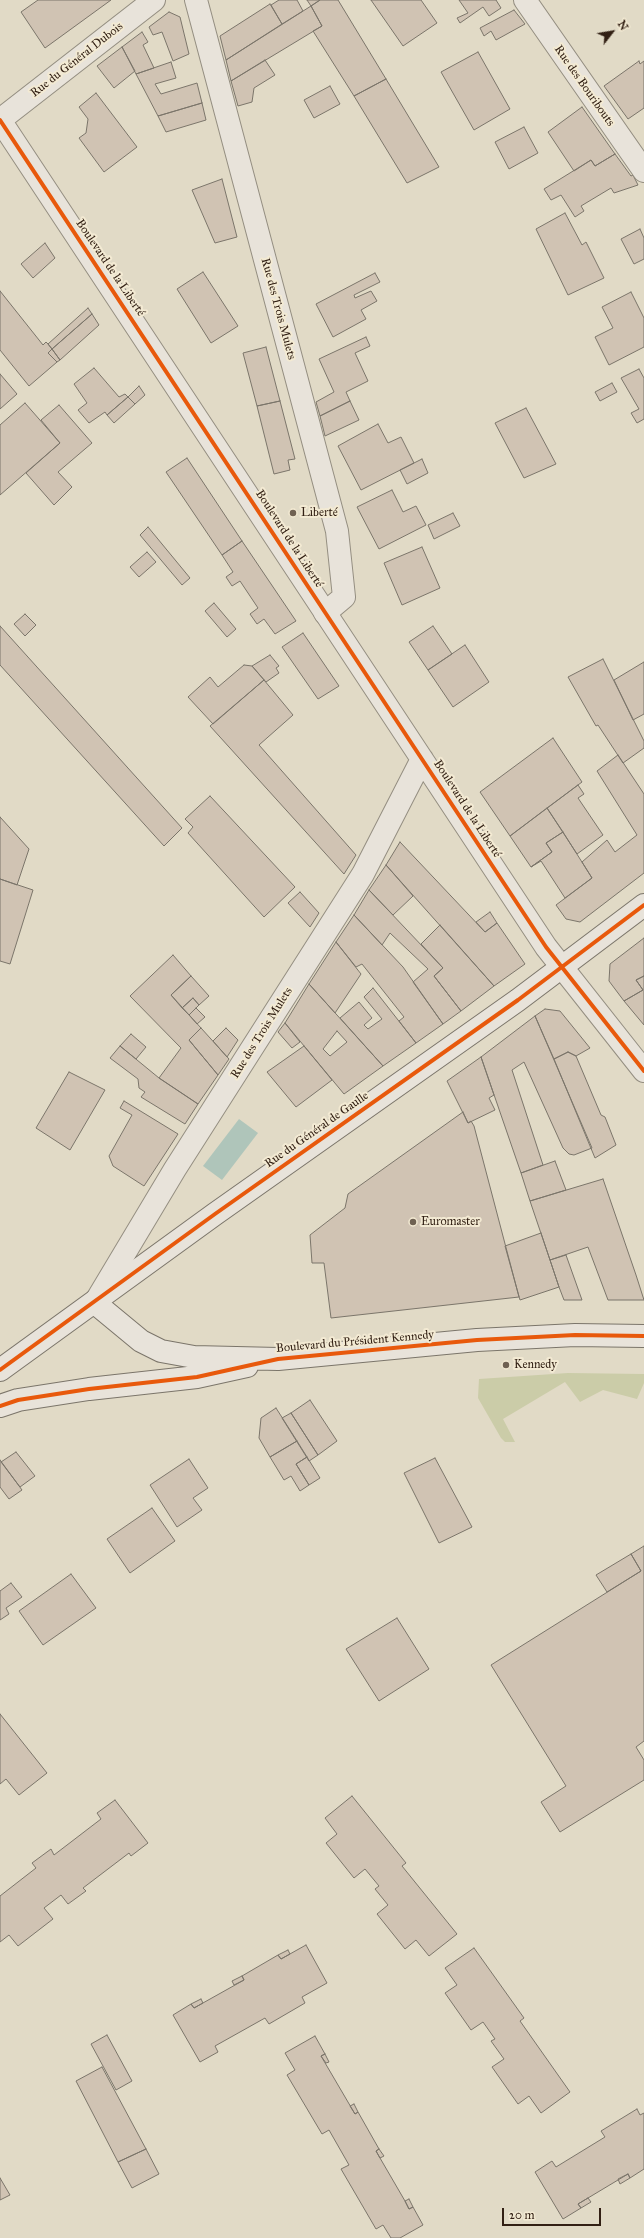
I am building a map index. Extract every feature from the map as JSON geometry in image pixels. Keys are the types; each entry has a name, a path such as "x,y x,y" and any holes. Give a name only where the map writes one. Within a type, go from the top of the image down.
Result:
{"street":[{"name":"Rue du Général Dubois","path":"0,120 154,0"},
{"name":"Rue des Trois Mulets","path":"196,0 337,531 344,597 326,612"},
{"name":"Rue des Bouribouts","path":"525,0 644,171"},
{"name":"Boulevard de la Liberté","path":"0,120 546,947 644,1071"},
{"name":"Rue des Trois Mulets","path":"95,1303 175,1169 363,874 422,759"},
{"name":"Rue du Général de Gaulle","path":"0,1370 562,967 644,905"},
{"name":"Boulevard du Président Kennedy","path":"95,1303 141,1341 161,1351 194,1357 278,1359 477,1340 575,1335 644,1336"},
{"name":"Boulevard du Président Kennedy","path":"0,1406 18,1400 89,1388 196,1377 278,1359"}],"green space":[{"path":"568,1373 644,1374 644,1383 637,1399 603,1390 580,1402 565,1382 503,1419 515,1442 505,1442 501,1438 478,1398 479,1379"}],"shaded area":[{"path":"239,1119 258,1133 222,1180 203,1166"}],"building":[{"path":"38,0 111,0 45,48 21,12"},
{"path":"279,0 297,0 303,11 282,24 271,5"},
{"path":"307,0 320,0 311,6"},
{"path":"320,0 338,0 386,79 354,96 313,31 322,26 311,6"},
{"path":"371,0 421,0 437,23 403,46"},
{"path":"459,0 496,0 501,8 489,16 483,7 460,23 457,18 468,13"},
{"path":"270,4 282,24 226,60 220,36"},
{"path":"311,6 322,26 231,81 226,60"},
{"path":"514,10 525,24 496,40 491,31 484,36 480,28"},
{"path":"169,12 180,17 189,54 173,61 162,32 153,35 149,27"},
{"path":"142,32 148,42 143,45 154,68 136,74 122,47"},
{"path":"122,47 135,71 114,88 97,66"},
{"path":"478,52 510,109 474,130 441,72"},
{"path":"265,60 275,75 254,88 252,102 238,106 231,81"},
{"path":"639,61 640,64 644,61 644,108 628,119 604,86"},
{"path":"171,62 176,78 155,84 161,94 197,83 202,103 158,116 136,74"},
{"path":"386,79 439,167 407,183 354,96"},
{"path":"330,86 340,104 314,118 304,100"},
{"path":"96,93 137,147 104,172 79,138 86,133 88,119 79,107"},
{"path":"202,103 206,120 166,132 158,116"},
{"path":"582,107 615,154 595,166 591,160 574,171 548,132"},
{"path":"524,127 538,153 509,169 495,142"},
{"path":"615,154 631,176 633,175 638,185 614,193 611,188 581,206 584,211 575,217 561,195 551,200 544,189 591,160 595,166"},
{"path":"222,179 237,237 215,243 192,190"},
{"path":"565,213 582,245 586,242 604,278 568,295 536,229"},
{"path":"640,229 644,238 644,259 634,264 621,239"},
{"path":"45,243 55,258 33,278 21,264"},
{"path":"203,272 238,326 211,343 177,289"},
{"path":"375,273 380,282 354,295 355,298 371,291 377,301 361,310 366,319 333,337 316,304"},
{"path":"0,291 43,345 46,342 48,344 52,349 48,353 57,362 29,386 0,350"},
{"path":"631,292 644,318 644,347 609,365 595,337 613,328 602,307"},
{"path":"88,308 92,314 52,349 48,344"},
{"path":"92,314 99,325 60,360 52,349"},
{"path":"366,337 370,346 355,353 368,381 346,392 350,401 320,416 316,402 334,392 319,359"},
{"path":"266,347 280,401 257,406 243,353"},
{"path":"52,349 60,360 57,362 48,353"},
{"path":"94,368 119,397 125,394 128,397 107,415 105,412 89,423 78,410 87,403 74,384"},
{"path":"639,369 644,378 644,419 637,423 631,413 639,409 621,378"},
{"path":"0,374 17,394 0,409"},
{"path":"612,383 617,392 600,401 595,392"},
{"path":"139,386 145,395 135,404 128,397"},
{"path":"128,397 135,404 114,423 107,415"},
{"path":"280,401 295,459 288,460 290,470 274,474 257,406"},
{"path":"350,401 359,420 325,436 320,416"},
{"path":"25,403 60,443 0,495 0,425"},
{"path":"59,405 92,443 58,472 72,487 54,505 26,473 60,443 41,420"},
{"path":"526,408 556,464 524,478 495,423"},
{"path":"378,424 388,443 401,437 414,463 361,490 338,446"},
{"path":"187,458 242,541 222,555 166,472"},
{"path":"422,459 428,473 407,484 400,470"},
{"path":"392,490 403,512 416,506 426,525 379,549 357,507"},
{"path":"453,513 460,526 434,539 428,525"},
{"path":"148,527 190,578 182,585 140,535"},
{"path":"242,541 296,621 275,634 264,619 257,624 250,614 258,608 240,581 232,586 226,577 233,572 222,555"},
{"path":"422,547 440,588 402,605 384,563"},
{"path":"147,552 156,562 139,577 130,567"},
{"path":"214,603 236,629 227,637 205,611"},
{"path":"25,614 36,625 25,636 14,624"},
{"path":"0,626 182,828 164,846 0,665"},
{"path":"433,626 452,654 428,670 409,642"},
{"path":"303,633 339,686 318,699 282,647"},
{"path":"465,645 489,682 453,707 428,670"},
{"path":"270,655 279,666 276,668 279,673 266,682 252,666"},
{"path":"603,659 644,741 644,748 623,763 598,725 596,726 568,677"},
{"path":"644,662 644,714 633,720 614,680"},
{"path":"244,665 252,666 264,680 213,724 188,697 210,677 218,687"},
{"path":"264,680 293,715 259,745 356,855 344,874 210,726"},
{"path":"553,738 582,782 510,836 480,792"},
{"path":"618,755 644,794 644,873 580,922 566,919 556,905 592,878 582,862 607,840 615,852 637,835 597,771"},
{"path":"578,785 584,794 578,798 603,835 577,854 547,808"},
{"path":"210,796 295,887 264,917 188,833 193,827 185,819"},
{"path":"547,808 563,832 546,843 552,852 531,867 510,836"},
{"path":"0,817 29,849 17,885 0,879"},
{"path":"563,832 592,878 565,898 541,861 531,867 552,852 546,843"},
{"path":"400,842 485,932 497,923 525,964 494,986 386,865"},
{"path":"386,865 413,896 393,915 369,890"},
{"path":"0,879 33,890 10,964 0,961"},
{"path":"369,890 443,968 434,976 461,1011 443,1024 413,982 428,969 390,933 382,945 354,915"},
{"path":"300,892 319,913 310,927 288,903"},
{"path":"490,912 497,923 485,932 476,922"},
{"path":"354,915 403,967 443,1024 416,1043 399,1021 404,1017 362,964 356,967 336,942"},
{"path":"440,925 494,986 461,1011 434,976 443,968 421,944"},
{"path":"644,938 644,976 636,980 643,990 624,1001 609,981 610,964"},
{"path":"336,942 361,974 335,1013 309,984"},
{"path":"173,955 191,976 171,995 201,1028 189,1040 218,1075 198,1104 159,1078 181,1048 130,996"},
{"path":"191,976 209,996 199,1005 193,998 182,1008 171,995"},
{"path":"644,976 644,1025 624,1001 643,990 636,980"},
{"path":"309,984 383,1066 344,1094 285,1023","holes":["337,1031 347,1042 330,1056 323,1049"]},
{"path":"373,988 416,1043 383,1066 340,1018 359,1002 372,1018 364,1025 368,1029 382,1019 364,997"},
{"path":"193,998 199,1005 189,1015 182,1008"},
{"path":"196,1008 205,1017 197,1024 189,1015"},
{"path":"545,1009 560,1011 590,1048 576,1056 568,1052 554,1059 535,1016"},
{"path":"535,1016 592,1148 574,1155 569,1154 563,1148 524,1062 512,1070 543,1165 521,1173 481,1057"},
{"path":"285,1023 300,1042 292,1048 278,1032"},
{"path":"201,1028 229,1059 218,1075 189,1040"},
{"path":"226,1028 238,1040 227,1057 213,1041"},
{"path":"131,1034 146,1047 136,1059 120,1046"},
{"path":"120,1046 159,1078 198,1104 185,1124 141,1097 145,1092 139,1088 138,1079 110,1058"},
{"path":"304,1046 332,1080 296,1107 267,1072"},
{"path":"568,1052 576,1056 601,1115 605,1117 616,1145 595,1158 554,1059"},
{"path":"481,1057 494,1095 489,1098 495,1110 468,1123 447,1081"},
{"path":"69,1072 105,1090 70,1150 36,1128"},
{"path":"124,1101 178,1134 144,1186 113,1166 109,1156 132,1115 120,1108"},
{"name":"Euromaster","path":"463,1112 468,1123 471,1121 474,1126 519,1297 331,1318 324,1263 312,1263 310,1235 345,1208 348,1194"},
{"path":"555,1161 566,1190 530,1201 521,1173"},
{"path":"603,1179 644,1300 608,1300 588,1247 550,1260 530,1201"},
{"path":"541,1233 559,1287 520,1300 505,1246"},
{"path":"566,1255 582,1300 564,1300 559,1287 550,1260"},
{"path":"310,1400 337,1441 318,1455 291,1413"},
{"path":"276,1408 297,1441 270,1457 259,1438 261,1418"},
{"path":"291,1413 318,1455 309,1461 282,1418"},
{"path":"297,1441 307,1457 296,1464 309,1485 300,1491 291,1476 284,1480 270,1457"},
{"path":"16,1452 35,1476 20,1487 1,1462"},
{"path":"307,1457 320,1478 309,1485 296,1464"},
{"path":"435,1458 472,1527 439,1543 404,1473"},
{"path":"189,1459 208,1488 193,1498 202,1510 177,1527 150,1485"},
{"path":"0,1460 22,1490 9,1499 0,1487"},
{"path":"152,1508 175,1541 130,1573 107,1539"},
{"path":"644,1546 644,1741 636,1747 644,1760 644,1780 560,1832 541,1802 566,1786 491,1665 641,1571 631,1554"},
{"path":"631,1554 641,1571 607,1592 596,1575"},
{"path":"71,1574 96,1608 43,1645 19,1611"},
{"path":"11,1583 22,1597 6,1608 9,1614 0,1620 0,1591"},
{"path":"397,1618 429,1669 379,1701 346,1649"},
{"path":"0,1714 47,1773 19,1795 6,1779 0,1784"},
{"path":"352,1796 406,1863 402,1866 457,1934 429,1956 416,1940 405,1949 377,1914 388,1905 375,1889 379,1886 365,1869 354,1878 326,1843 337,1834 325,1818"},
{"path":"115,1800 148,1843 131,1856 129,1853 83,1888 86,1891 68,1904 61,1895 44,1908 53,1919 18,1946 9,1935 0,1942 0,1896 36,1868 32,1863 51,1849 54,1855 101,1819 97,1813"},
{"path":"306,1945 327,1983 302,1997 305,2003 269,2024 265,2018 215,2046 218,2052 200,2062 173,2015 191,2004 194,2008 244,1980 242,1976 278,1955 281,1959"},
{"path":"474,1948 524,2018 520,2021 570,2092 541,2113 529,2096 518,2104 492,2067 504,2059 491,2041 495,2039 483,2022 471,2030 445,1993 457,1985 445,1968"},
{"path":"288,1950 290,1954 281,1959 278,1955"},
{"path":"242,1976 244,1980 234,1985 232,1981"},
{"path":"201,1999 203,2003 194,2008 191,2004"},
{"path":"107,2035 132,2081 116,2090 91,2044"},
{"path":"315,2036 325,2054 321,2056 355,2114 358,2112 379,2149 376,2151 409,2209 413,2207 423,2225 400,2238 391,2238 383,2225 376,2229 341,2169 349,2165 329,2130 322,2134 287,2075 295,2070 285,2053"},
{"path":"325,2054 329,2062 326,2063 321,2056"},
{"path":"102,2067 146,2149 118,2162 76,2081"},
{"path":"354,2104 358,2112 355,2114 350,2106"},
{"path":"637,2109 640,2115 644,2113 644,2169 630,2178 628,2174 578,2204 581,2208 563,2219 535,2172 552,2161 556,2167 605,2137 601,2131"},
{"path":"146,2149 159,2174 132,2188 118,2162"},
{"path":"379,2149 384,2156 380,2158 376,2151"},
{"path":"628,2174 630,2178 620,2184 618,2179"},
{"path":"0,2178 10,2195 0,2200"},
{"path":"588,2198 591,2202 581,2208 578,2204"},
{"path":"409,2199 413,2207 409,2209 405,2201"}],"cycle path":[{"path":"0,120 546,947 644,1071"},
{"path":"0,1370 215,1214 518,1000 644,905"},
{"path":"0,1406 18,1400 89,1389 197,1377 278,1359 477,1340 575,1335 644,1336"}],"place":[{"name":"Liberté","path":"293,513"},
{"name":"Euromaster","path":"413,1222"},
{"name":"Kennedy","path":"506,1365"}]}
